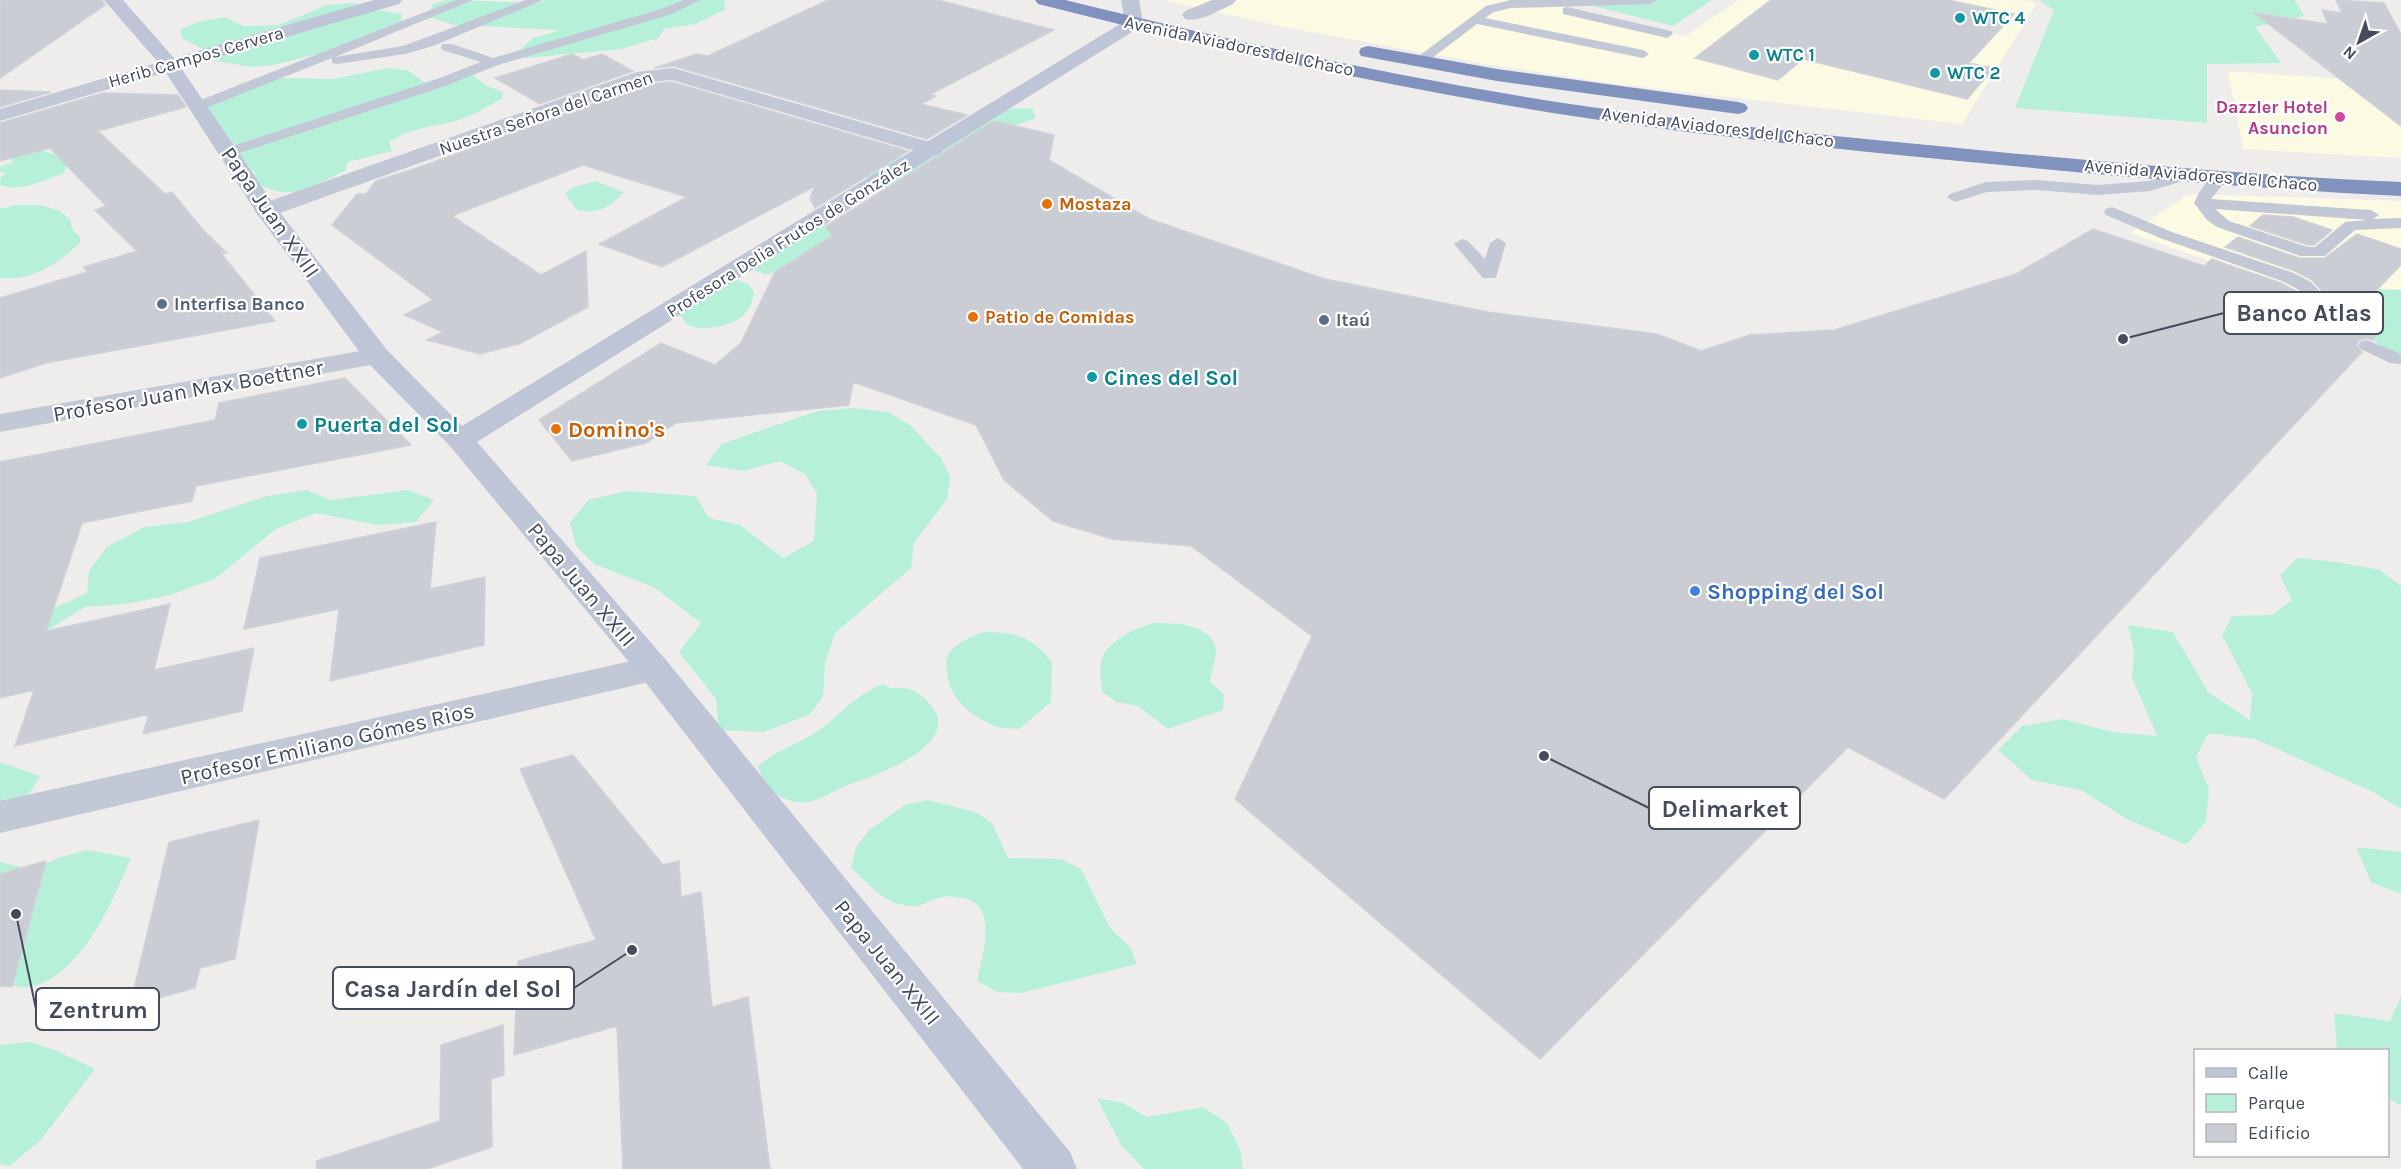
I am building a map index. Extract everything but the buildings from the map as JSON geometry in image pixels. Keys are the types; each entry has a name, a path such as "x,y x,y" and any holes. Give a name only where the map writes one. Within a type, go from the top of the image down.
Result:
{"highway":[{"name":"Avenida Aviadores del Chaco","path":"1044,0 1125,29 1512,101 1714,128 1938,153 2220,178 2401,189"},
{"name":"Avenida Aviadores del Chaco","path":"1129,0 1150,5"},
{"name":"Avenida Aviadores del Chaco","path":"1171,10 1222,22"},
{"name":"Avenida Aviadores del Chaco","path":"1346,47 1564,85 1756,110"},
{"path":"1461,91 1532,89 1658,107 1723,106"}],"street":[{"name":"Papa Juan XXIII","path":"113,0 170,65 266,210 377,356 460,440 654,669 1053,1169"},
{"path":"1125,29 1129,0"},
{"path":"1191,15 1227,0"},
{"name":"Herib Campos Cervera","path":"0,115 388,1"},
{"name":"Profesora Delia Frutos de González","path":"460,440 932,150 1042,78 1125,29"},
{"name":"Nuestra Señora del Carmen","path":"266,210 644,76 661,73 673,74 932,150"},
{"name":"Profesor Juan Max Boettner","path":"0,423 377,356"},
{"name":"Profesor Emiliano Gómes Rios","path":"0,817 654,669"}],"lane":[{"path":"198,106 467,0"},
{"path":"445,51 537,0"},
{"path":"656,0 688,3"},
{"path":"1419,61 1490,9 1499,6 1651,0"},
{"path":"228,152 437,84 493,62 688,3"},
{"path":"1536,4 1667,34"},
{"path":"437,84 445,51 441,10"},
{"path":"1475,20 1643,54"},
{"path":"294,67 405,50 445,51 493,62"},
{"path":"1954,197 1986,187 2037,185 2098,190 2150,186 2188,175"},
{"path":"2202,203 2206,193 2220,178"},
{"path":"2202,203 2401,217"},
{"path":"2202,203 2213,217 2223,224 2306,252 2319,252 2351,225 2401,223"},
{"path":"2112,212 2166,235 2288,277 2305,286 2324,306"},
{"path":"1462,244 1489,274 1498,243"},
{"path":"2367,345 2397,359"}],"shaded area":[{"path":"1163,0 1535,0 1686,36 1739,0 2023,0 2037,3 1962,124 1617,84 1485,64 1284,27"},
{"path":"2228,71 2401,83 2401,158 2243,149"},
{"path":"2196,194 2401,201 2401,298 2380,321 2130,233 2186,196"}],"green space":[{"path":"447,0 538,3 546,0 724,0 726,9 695,24 664,29 659,38 621,49 526,58 515,54 533,38 561,30 455,25 428,17 433,4"},
{"path":"1569,0 1712,0 1673,26"},
{"path":"2039,0 2295,0 2304,16 2255,27 2281,63 2207,64 2207,123 2015,108 2054,10"},
{"path":"353,3 402,14 401,22 366,42 274,65 252,67 209,60 203,54 203,49 183,39 180,30 198,22 224,17 244,26 279,25 327,5"},
{"path":"388,68 407,70 424,82 446,77 473,75 487,86 503,92 502,98 462,119 422,128 397,137 389,142 392,151 348,162 345,171 300,191 289,192 267,188 254,181 255,172 243,165 198,106 241,83 282,78 333,79"},
{"path":"1032,108 1036,118 974,140 888,188 865,184 868,171 878,165 920,150 1008,109"},
{"path":"36,149 64,160 67,163 64,173 24,187 0,185 0,179 5,172 0,172 0,167 13,162 9,154"},
{"path":"596,181 624,192 614,202 603,208 591,211 577,210 565,194 571,188"},
{"path":"15,205 42,205 60,211 70,220 73,230 82,240 65,256 45,269 23,277 0,278 0,209"},
{"path":"871,206 856,224 831,235 796,268 763,275 765,274 745,267 792,231 826,225"},
{"path":"737,280 749,285 754,292 750,306 742,317 723,326 699,328 687,324 677,307 723,283"},
{"path":"2371,289 2401,290 2401,355 2373,340 2331,302"},
{"path":"853,408 888,412 910,425 941,458 950,477 947,499 914,543 911,568 835,633 825,664 823,697 809,715 763,732 719,730 716,699 679,652 701,623 655,588 594,564 576,546 570,523 588,500 627,491 696,496 709,518 740,525 783,558 814,541 817,494 805,474 780,461 743,471 706,465 721,444 818,411"},
{"path":"306,490 330,500 408,490 434,500 416,522 378,525 316,513 276,529 216,578 171,595 125,604 85,607 46,631 0,629 87,593 89,571 107,547 144,527 188,522 267,496"},
{"path":"2297,558 2380,570 2401,586 2401,809 2373,792 2255,739 2208,733 2196,757 2209,790 2206,821 2186,845 2127,819 2081,790 2032,780 1998,750 2022,726 2062,719 2113,732 2157,736 2132,678 2134,652 2128,625 2173,632 2208,692 2250,720 2252,693 2222,635 2232,616 2272,615 2292,600 2280,575"},
{"path":"1154,623 1190,626 1207,634 1212,640 1216,652 1210,682 1224,694 1223,710 1168,729 1138,706 1117,702 1102,692 1100,666 1108,648 1130,632"},
{"path":"984,632 1022,637 1037,646 1052,662 1051,702 1019,729 998,727 978,718 963,706 952,691 947,673 949,653 962,642"},
{"path":"883,684 917,692 936,713 938,727 932,739 920,751 887,770 814,801 795,802 781,797 771,789 763,779 758,766 815,733 854,701"},
{"path":"0,762 40,776 18,812 0,816"},
{"path":"928,800 975,812 992,823 1008,858 1061,859 1081,869 1110,928 1130,947 1137,964 1021,993 997,992 977,981 986,932 981,909 973,902 947,896 918,906 892,902 879,894 851,868 856,847 869,830 905,805"},
{"path":"2356,847 2401,852 2401,894 2371,882"},
{"path":"87,850 131,858 104,916 65,969 48,980 30,987 7,985 0,895 0,862 33,870 58,858"},
{"path":"2401,996 2401,1106 2389,1099 2389,1049 2337,1049 2334,1013 2390,1021"},
{"path":"30,1042 55,1050 95,1069 40,1141 9,1166 0,1164 0,1045"},
{"path":"1097,1098 1123,1103 1147,1117 1203,1107 1227,1123 1240,1150 1243,1169 1144,1169 1121,1145"}],"place":[{"name":"WTC 4","path":"1960,18"},
{"name":"WTC 1","path":"1754,55"},
{"name":"WTC 2","path":"1935,73"},
{"name":"Dazzler Hotel Asuncion","path":"2340,117"},
{"name":"Mostaza","path":"1047,204"},
{"name":"Interfisa Banco","path":"162,304"},
{"name":"Patio de Comidas","path":"973,317"},
{"name":"Itaú","path":"1324,320"},
{"name":"Banco Atlas","path":"2123,339"},
{"name":"Cines del Sol","path":"1092,377"},
{"name":"Puerta del Sol","path":"302,424"},
{"name":"Domino's","path":"556,429"},
{"name":"Shopping del Sol","path":"1695,591"},
{"name":"Delimarket","path":"1544,756"},
{"name":"Zentrum","path":"16,914"},
{"name":"Casa Jardín del Sol","path":"632,950"}]}
